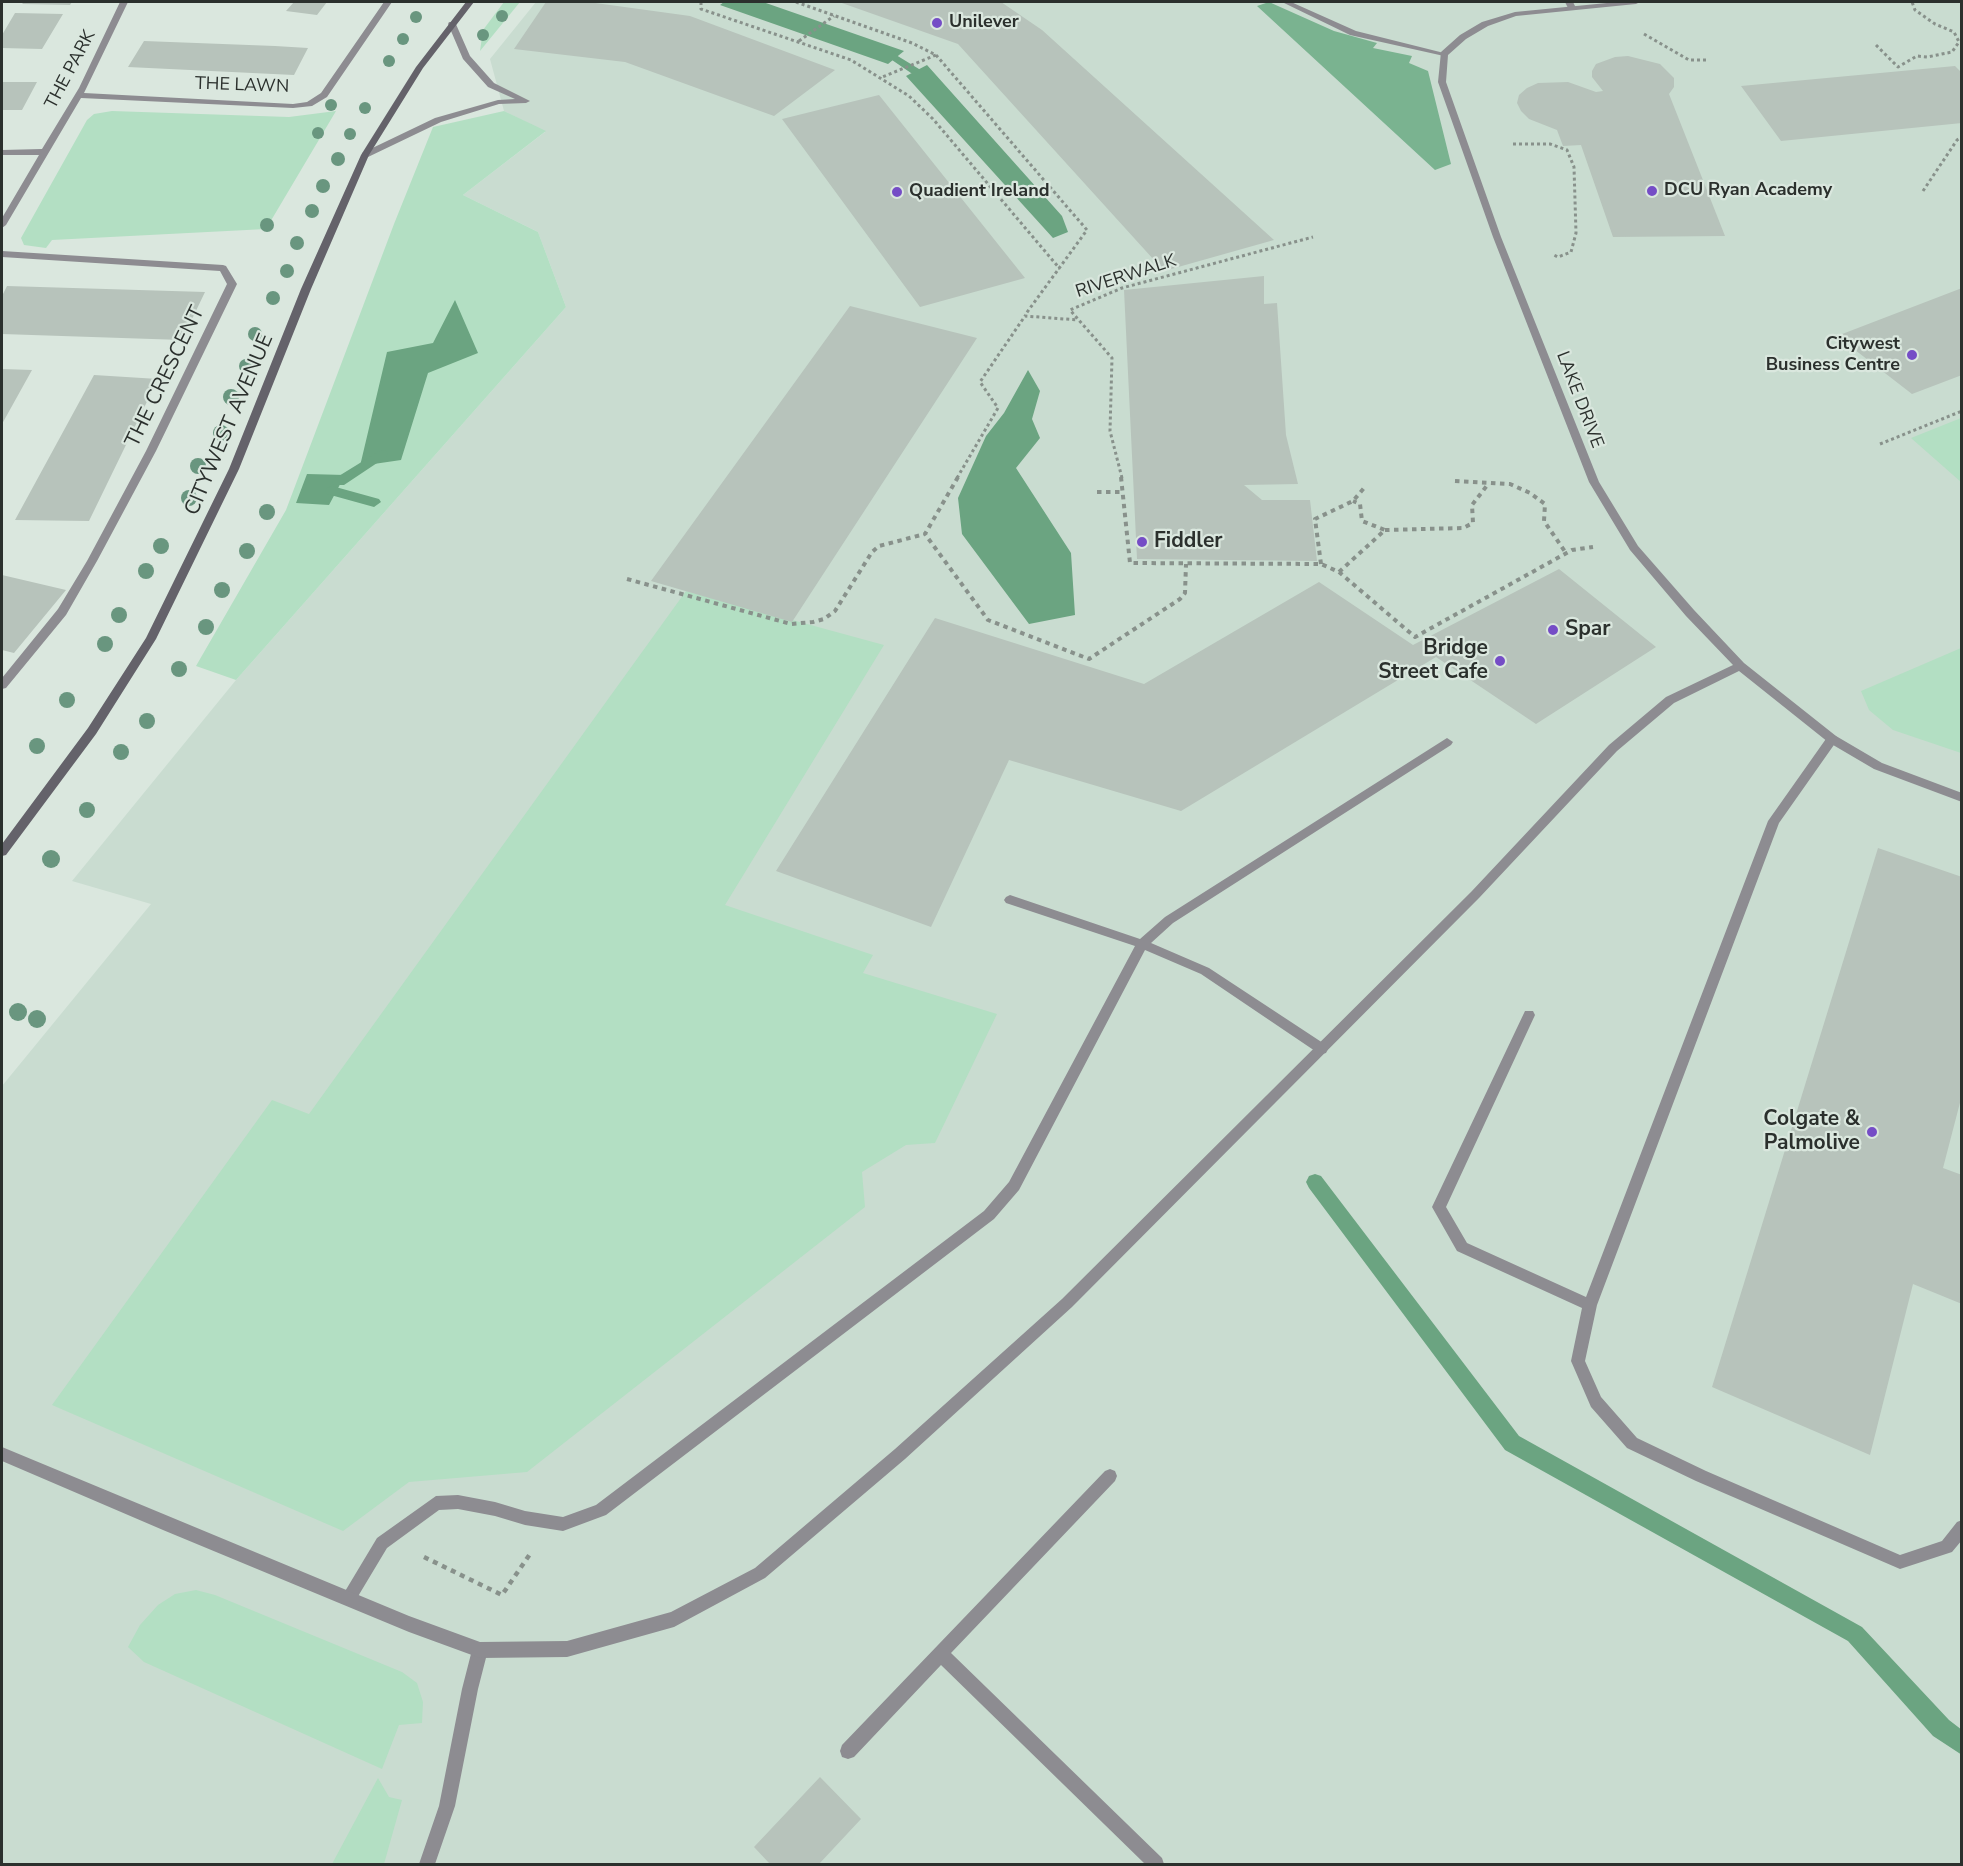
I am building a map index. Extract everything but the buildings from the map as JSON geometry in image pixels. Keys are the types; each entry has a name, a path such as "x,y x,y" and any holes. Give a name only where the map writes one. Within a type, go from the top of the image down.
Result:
{"main road":[{"name":"CITYWEST AVENUE","path":"2,852 92,731 151,639 234,469 306,289 365,154 420,67 470,2"}],"street":[{"name":"THE PARK","path":"2,225 79,95 124,2"},
{"name":"THE LAWN","path":"79,95 281,105 309,104 324,95 388,2"},
{"path":"1286,2 1353,33 1444,54 1463,37 1485,24 1515,14 1571,5 1636,2"},
{"path":"365,154 438,120 498,102 526,101 491,85 466,57 452,24"},
{"name":"LAKE DRIVE","path":"1444,54 1443,82 1497,237 1594,482 1630,540 1690,613 1740,666 1832,739 1878,766 1962,798"},
{"path":"2,152 45,152"},
{"name":"THE CRESCENT","path":"2,254 223,268 232,284 151,451 92,561 62,612 2,685"},
{"path":"2,1454 409,1624 480,1650 567,1648 674,1619 760,1574 900,1454 1067,1303 1475,895 1613,748 1670,700 1740,666"},
{"path":"1832,739 1774,821 1590,1305 1578,1361 1596,1402 1632,1443 1701,1476 1900,1562 1947,1546 1962,1527"},
{"path":"349,1598 382,1544 436,1503 458,1502 563,1524 601,1510 989,1215 1014,1186 1142,944 1169,920 1447,742"},
{"path":"1010,900 1142,944 1205,971 1323,1049"},
{"path":"1529,1015 1439,1207 1462,1247 1590,1305"},
{"path":"848,1751 1110,1476"},
{"path":"427,1864 447,1806 480,1650"},
{"path":"941,1654 1156,1864"}],"path":[{"name":"RIVERWALK","path":"701,2 702,9 851,60 909,96 933,119 1060,269"},
{"name":"RIVERWALK","path":"796,2 921,46 936,55 1087,230 980,382 998,408 925,534"},
{"path":"1876,45 1898,67 1917,56 1943,56 1952,52 1960,42 1954,32 1935,24 1915,10 1912,2"},
{"path":"799,41 834,16"},
{"path":"1637,31 1689,60 1707,60"},
{"path":"880,78 936,55"},
{"path":"1923,191 1957,140 1962,137"},
{"path":"1513,144 1550,144 1567,150 1574,167 1576,233 1571,252 1558,257 1552,254"},
{"name":"RIVERWALK","path":"1186,564 1130,563 1124,492 1110,431 1112,358 1070,310 1092,299 1313,237"},
{"name":"RIVERWALK","path":"1025,316 1078,320"},
{"path":"1880,444 1962,411"},
{"path":"1455,482 1510,484 1530,493 1545,504 1544,521 1566,553"},
{"path":"1353,501 1359,504 1362,521 1384,530 1463,528 1473,523 1472,505 1489,483"},
{"path":"1321,564 1315,519 1353,501 1364,488"},
{"path":"1097,492 1124,492"},
{"path":"1339,572 1384,530"},
{"path":"627,579 791,624 813,622 825,620 835,611 872,552 879,546 925,534 988,621 1089,659 1180,599 1185,593 1186,564 1321,564 1339,572 1416,638 1566,553 1630,540"},
{"path":"421,1555 502,1595 527,1561 544,1521"}],"shaded area":[{"path":"504,2 520,2 480,51 483,30"},
{"path":"536,2 1961,2 1961,1864 2,1864 2,1086 151,904 72,881 236,680 566,307 538,232 463,195 545,132 504,111 490,59"},
{"path":"724,2 763,2 904,51 888,64 720,5"},
{"path":"1269,2 1334,31 1377,43 1373,48 1412,56 1409,63 1428,71 1451,164 1435,170 1257,6"},
{"path":"927,65 1062,216 1068,232 1053,238 906,76"},
{"path":"112,111 289,117 336,111 266,229 52,240 46,248 24,245 21,238 87,120 94,114"},
{"path":"504,111 546,131 463,195 538,232 566,307 236,680 196,666 286,510 433,127"},
{"path":"455,300 478,353 428,373 401,460 360,466 387,352 433,343"},
{"path":"1028,370 1040,391 1032,419 1040,438 1016,468 1071,553 1075,615 1029,624 962,534 958,498 986,436 1004,413"},
{"path":"1961,418 1961,482 1911,438"},
{"path":"307,474 345,475 329,505 296,503"},
{"path":"686,591 884,645 725,905 873,955 863,973 997,1014 935,1143 906,1145 862,1172 865,1207 527,1472 409,1482 343,1531 52,1405 272,1100 309,1114"},
{"path":"1961,648 1961,753 1893,730 1869,710 1861,691"},
{"path":"196,1590 215,1595 402,1672 417,1683 423,1702 422,1723 399,1725 382,1769 144,1662 128,1647 140,1625 158,1605 175,1594"},
{"path":"378,1778 389,1797 402,1800 384,1864 332,1864"}],"waterway":[{"path":"896,58 915,71"},
{"path":"339,482 381,454"},
{"path":"332,491 374,502"},
{"path":"1315,1182 1512,1443 1855,1634 1941,1728 1962,1744"}],"place":[{"name":"Unilever","path":"937,23"},
{"name":"DCU Ryan Academy","path":"1652,191"},
{"name":"Quadient Ireland","path":"897,192"},
{"name":"Citywest Business Centre","path":"1912,355"},
{"name":"Fiddler","path":"1142,542"},
{"name":"Spar","path":"1553,630"},
{"name":"Bridge Street Cafe","path":"1500,661"},
{"name":"Colgate & Palmolive","path":"1872,1132"}]}
